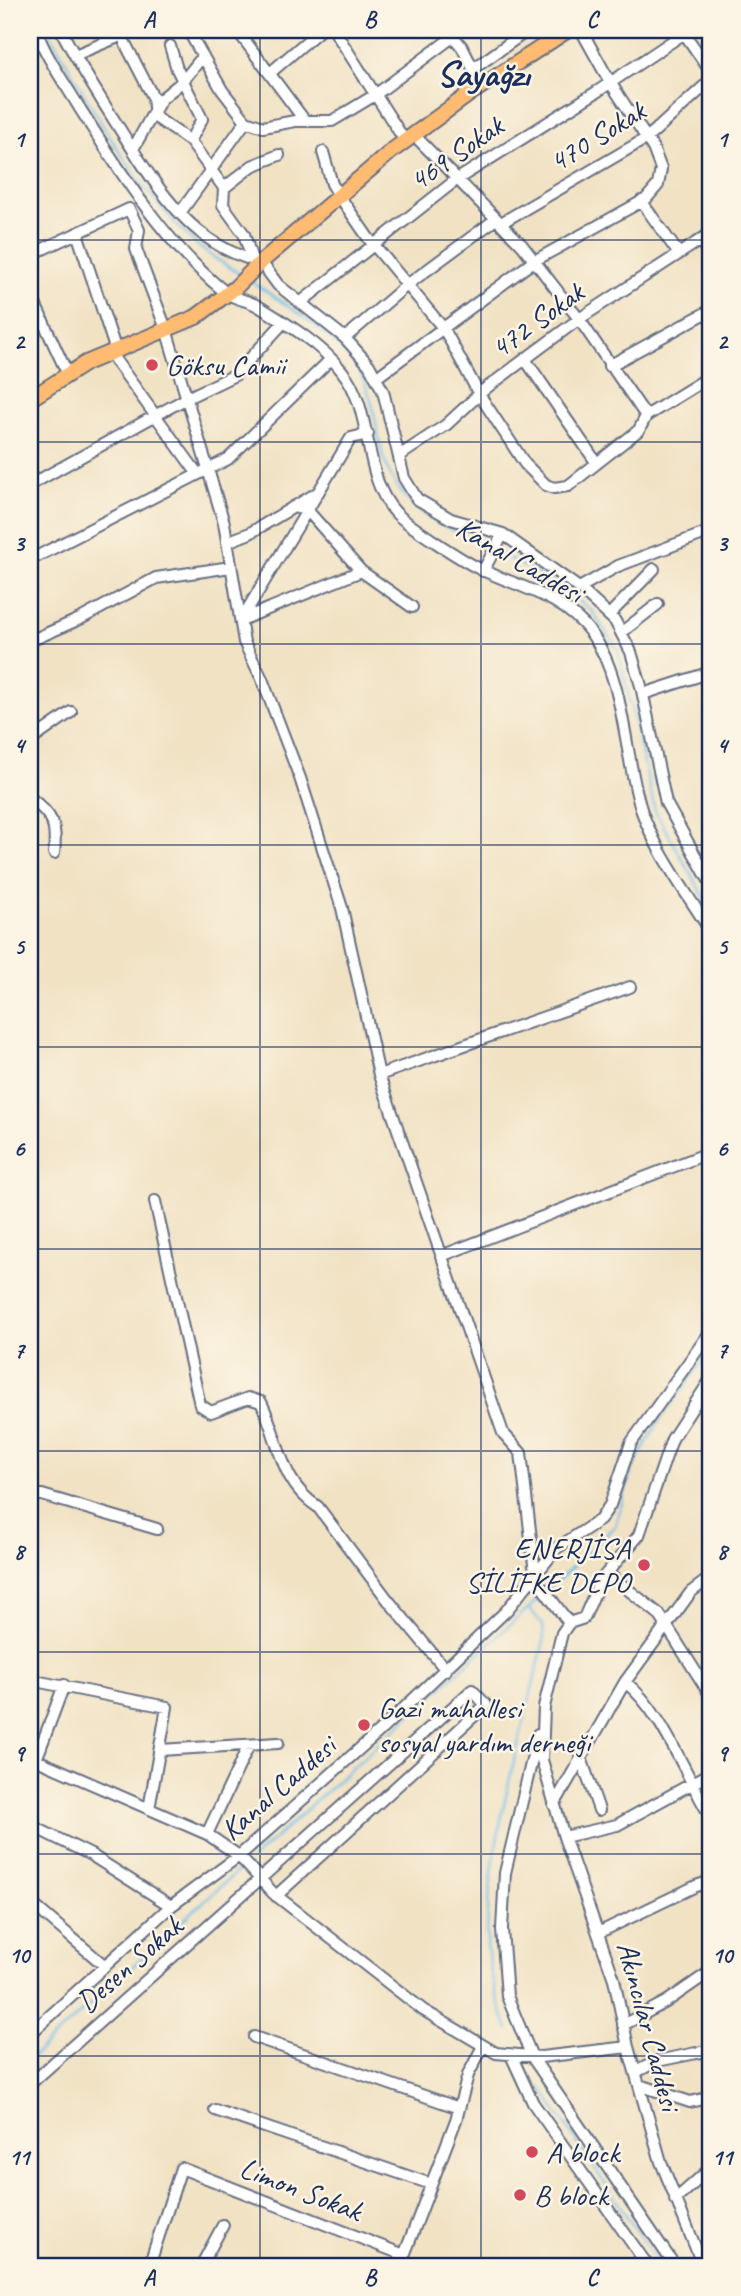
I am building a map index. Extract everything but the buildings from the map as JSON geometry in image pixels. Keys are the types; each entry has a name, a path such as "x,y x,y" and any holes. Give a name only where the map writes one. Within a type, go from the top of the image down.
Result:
{"main road":[{"path":"30,399 68,375 113,352 196,317 231,291 256,263 409,138 568,30"}],"street":[{"path":"36,30 42,48 102,143 163,229 231,291"},
{"path":"61,30 162,194 215,243 256,263 278,285 359,351 377,377 404,478 417,499 451,519 500,538 579,588 609,615 622,632 631,652 643,694 666,803 711,884"},
{"path":"75,55 135,30"},
{"path":"188,30 222,90 246,121 263,127 305,121 332,121 375,95 451,33 482,86"},
{"path":"237,30 305,121"},
{"path":"270,73 320,30"},
{"path":"334,30 375,95 409,138 498,221 534,261 579,319 646,416"},
{"path":"473,69 528,30"},
{"path":"377,377 534,261 641,201 658,185 661,169 646,138 581,30"},
{"path":"685,31 711,72"},
{"name":"469 Sokak","path":"300,303 456,180 685,31"},
{"path":"125,43 148,86 155,117 168,129 190,141 210,167 224,188 223,205 244,234 256,263"},
{"path":"170,46 183,81 202,119 190,141"},
{"path":"133,149 161,99 183,81 203,56"},
{"name":"470 Sokak","path":"345,338 407,285 498,221 646,138 711,80"},
{"path":"180,213 210,167 246,121"},
{"path":"323,152 332,184 340,197 373,244 444,328 479,394 525,464 546,485 554,488 568,486 639,430 646,416 711,376"},
{"path":"224,188 252,166 279,155"},
{"path":"641,201 679,254"},
{"path":"30,256 129,209 139,230 136,249 166,329 187,398 202,471 227,542 244,642 262,678 300,778 342,908 379,1075 503,1433 521,1453 532,1576 569,1623"},
{"path":"77,233 113,352 155,415 202,471"},
{"name":"472 Sokak","path":"399,456 446,425 479,394 579,319 711,233"},
{"path":"699,240 711,257"},
{"name":"Kanal Caddesi","path":"231,291 283,323 331,359 352,386 368,433 382,490 396,513 486,566 547,596 591,633 604,656 615,689 636,788 648,826 711,932"},
{"path":"30,293 68,375"},
{"path":"609,366 711,310"},
{"path":"30,485 155,415 234,375 283,323"},
{"path":"30,560 228,459 331,359"},
{"path":"525,359 596,462"},
{"path":"241,620 351,438 368,433"},
{"path":"227,542 318,492"},
{"path":"293,507 307,510 361,571 412,607"},
{"path":"579,588 618,566 711,531"},
{"path":"486,566 500,538"},
{"path":"30,641 82,618 156,578 231,567"},
{"path":"609,615 654,569"},
{"path":"241,620 361,571"},
{"path":"622,632 658,604"},
{"path":"643,694 711,672"},
{"path":"30,741 71,712"},
{"path":"30,798 43,807 57,828 54,853"},
{"path":"379,1075 630,987"},
{"path":"441,1256 711,1152"},
{"path":"155,1201 200,1405 211,1412 248,1398 261,1402 289,1480 305,1498 318,1507 380,1590 446,1670"},
{"name":"Kanal Caddesi","path":"30,2034 171,1906 239,1856 446,1670 506,1611 557,1548 600,1520 610,1505 631,1443 711,1331"},
{"path":"675,2266 532,2057 507,1996 502,1930 505,1873 562,1633 569,1623 584,1618 600,1581 639,1535 672,1439 711,1379"},
{"path":"30,1495 43,1495 157,1529"},
{"path":"607,1573 652,1608 667,1624 711,1696"},
{"path":"554,1805 625,1682 691,1592 711,1577"},
{"path":"701,1680 711,1672"},
{"path":"30,1680 167,1707 149,1809"},
{"path":"625,1682 639,1693 711,1817"},
{"path":"64,1685 33,1758 207,1834 239,1856 276,1896 423,2010 496,2053 532,2057 588,2054 628,2047"},
{"name":"Desen Sokak","path":"30,2084 261,1880 310,1831 472,1690 486,1704 276,1896"},
{"name":"Akıncılar Caddesi","path":"544,1707 542,1760 554,1805 614,1979 628,2047 675,2200 703,2266"},
{"path":"160,1750 278,1743"},
{"path":"207,1834 249,1745"},
{"path":"581,1759 599,1810"},
{"path":"564,1836 617,1825 711,1773"},
{"path":"30,1825 91,1855 171,1906"},
{"path":"598,1933 711,1881"},
{"path":"30,1902 105,1966"},
{"path":"624,2025 666,2003 711,1971"},
{"path":"254,2037 459,2108"},
{"path":"402,2261 459,2108 468,2075 483,2046"},
{"path":"636,2072 657,2061 711,2050"},
{"path":"511,2055 533,2103 648,2266"},
{"path":"639,2085 690,2102 711,2098"},
{"path":"215,2110 431,2184"},
{"name":"Limon Sokak","path":"149,2266 181,2168 402,2261"},
{"path":"675,2200 711,2168"},
{"path":"201,2266 223,2225"}],"waterway":[{"path":"48,30 114,143 152,196 196,244 240,274"},
{"path":"249,280 319,329 354,363 371,400 385,463 405,497 434,520 491,549"},
{"path":"497,552 556,583 592,611 618,650 655,811 711,909"},
{"path":"549,1589 615,1526 632,1469 659,1421 711,1350"},
{"path":"252,1859 544,1594"},
{"path":"508,2029 493,1981 487,1930 489,1895 501,1822 544,1641 543,1625 529,1608"},
{"path":"30,2059 241,1868"},
{"path":"541,2088 660,2266"}],"place":[{"name":"Göksu Camii","path":"152,365"},
{"name":"ENERJİSA SİLİFKE DEPO","path":"644,1565"},
{"name":"Gazi mahallesi sosyal yardım derneği","path":"364,1725"},
{"name":"A block","path":"532,2152"},
{"name":"B block","path":"520,2195"}],"district":[{"name":"Sayağzı","path":"483,73"}]}
